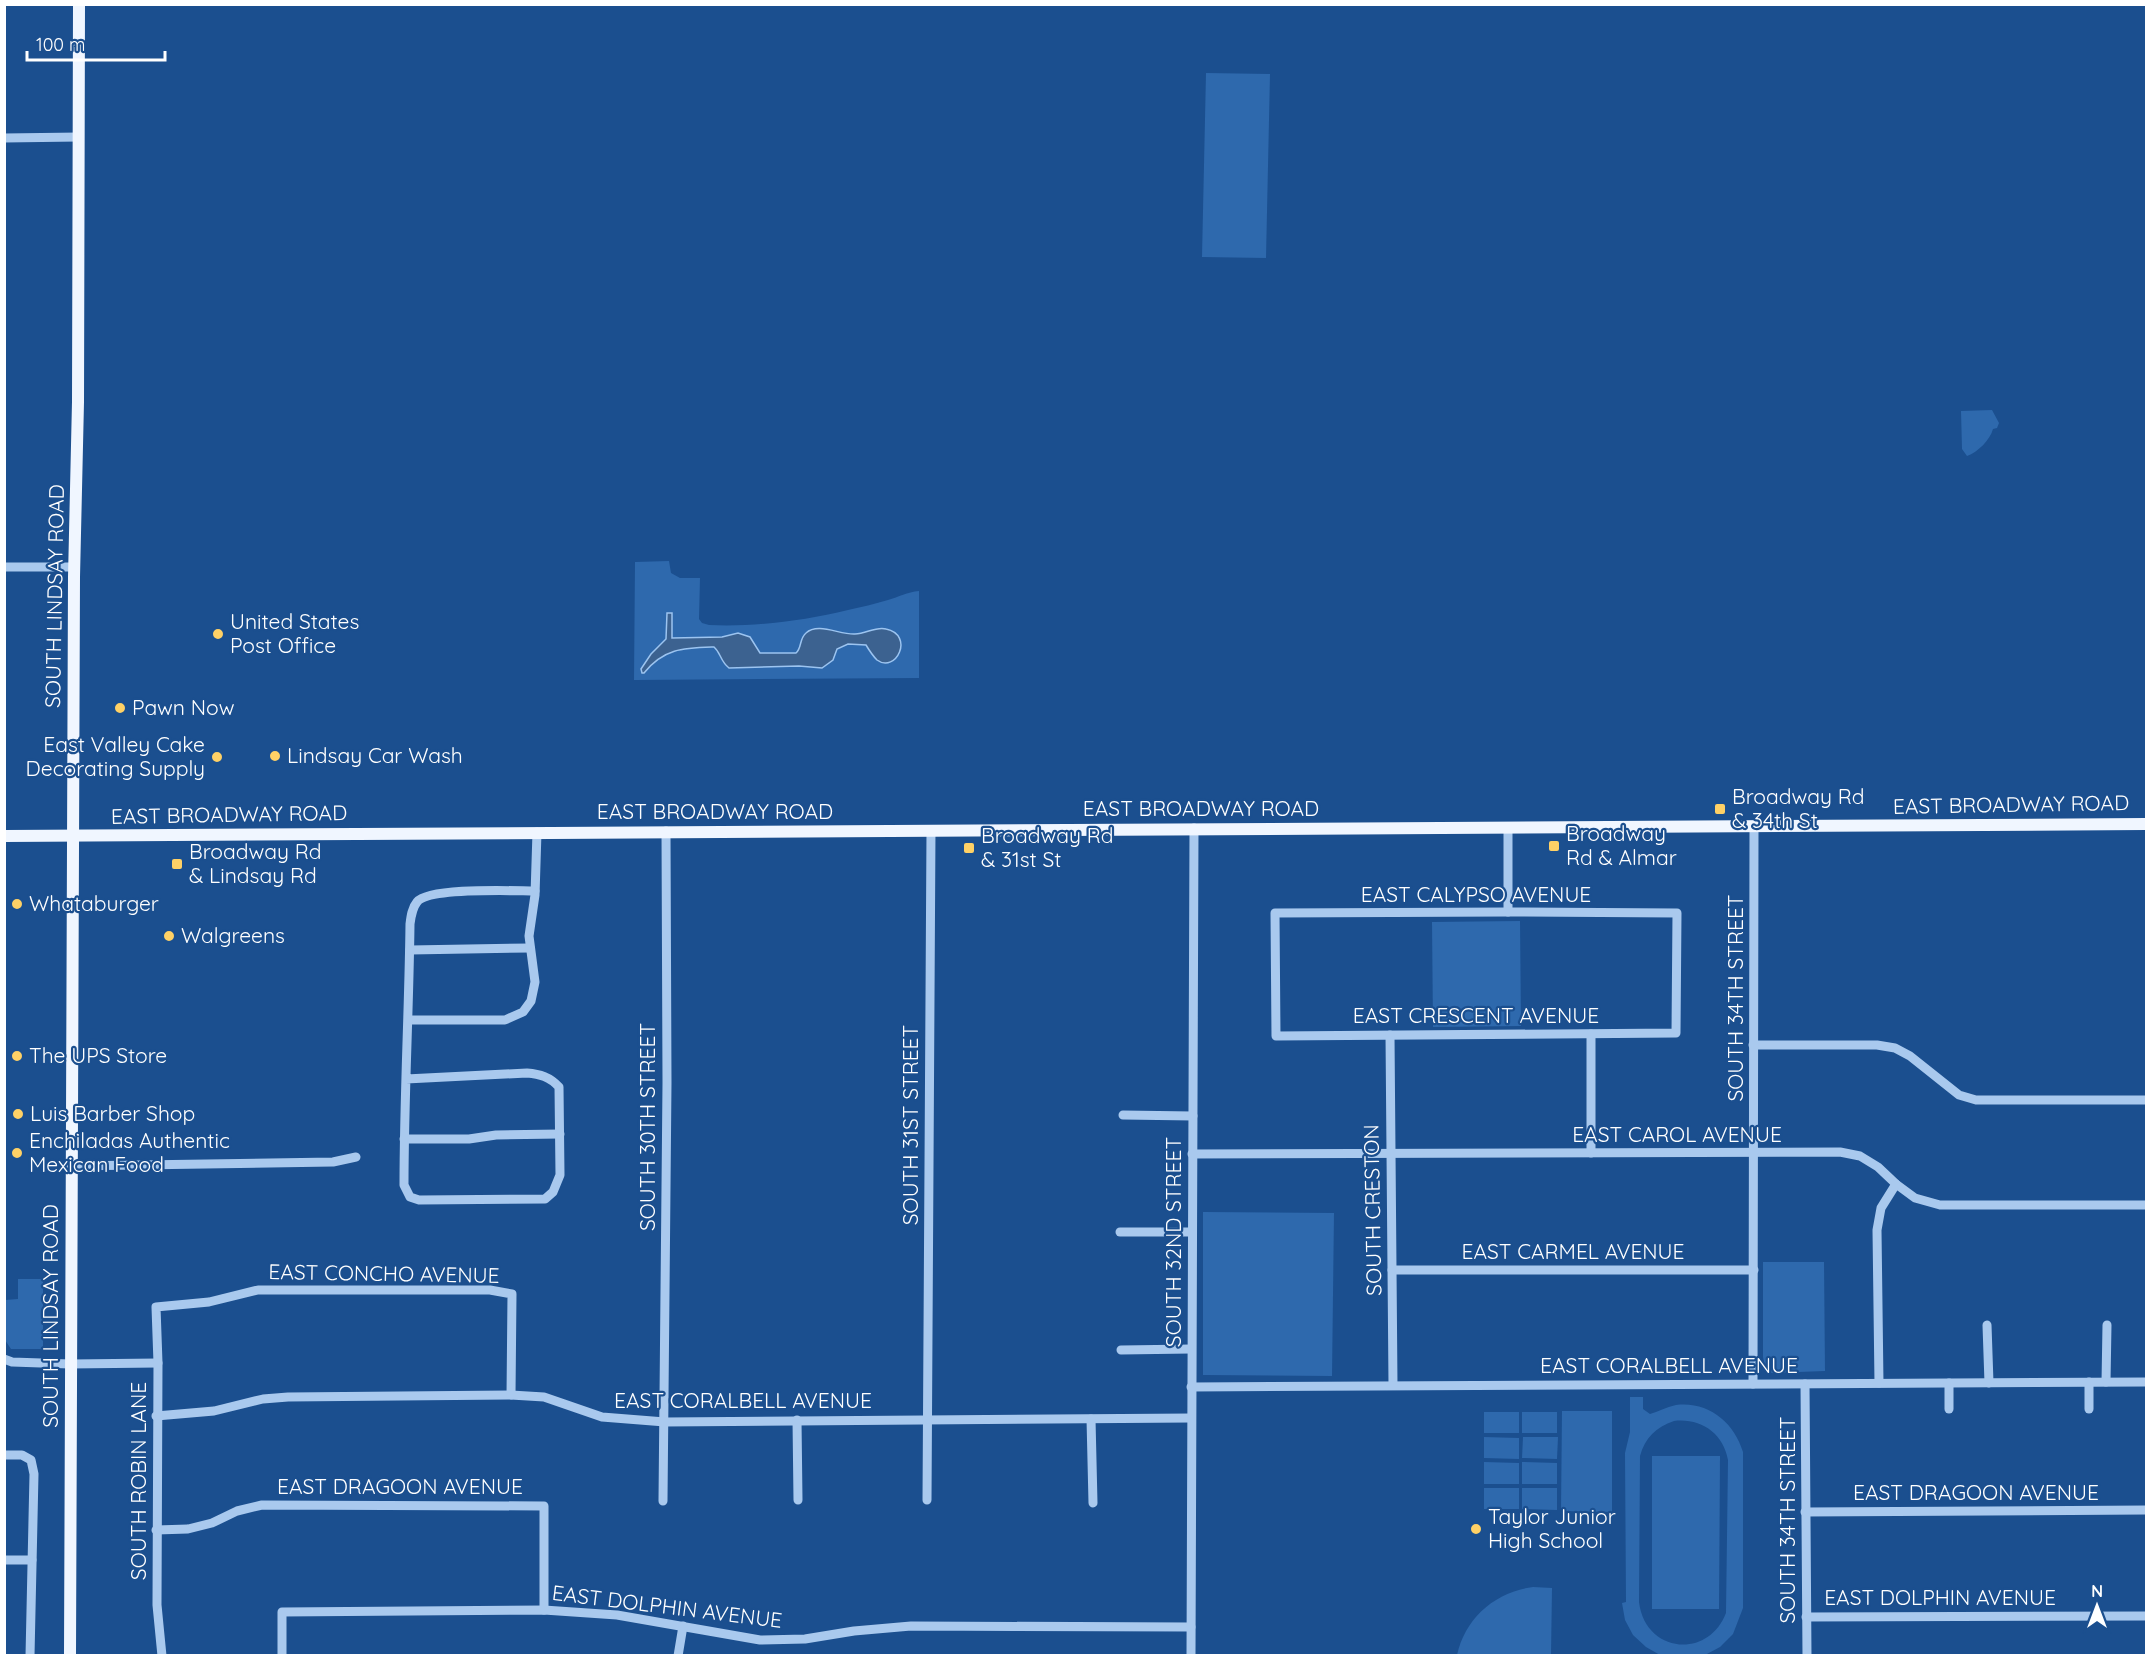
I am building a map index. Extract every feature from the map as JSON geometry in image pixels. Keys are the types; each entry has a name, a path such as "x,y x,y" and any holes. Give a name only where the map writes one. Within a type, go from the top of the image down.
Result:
{"main road":[{"name":"SOUTH LINDSAY ROAD","path":"70,1656 74,567 78,402 79,4"},
{"name":"EAST BROADWAY ROAD","path":"4,836 2146,824"}],"street":[{"path":"4,138 79,137"},
{"path":"4,567 74,567"},
{"path":"1508,827 1508,912"},
{"name":"SOUTH 34TH STREET","path":"1753,1384 1754,827"},
{"name":"SOUTH 32ND STREET","path":"1191,1656 1194,828"},
{"name":"SOUTH 31ST STREET","path":"927,1500 931,830"},
{"name":"SOUTH 30TH STREET","path":"663,1501 667,1095 666,831"},
{"path":"409,1020 505,1020 523,1012 531,1001 535,982 529,936 536,891 537,832"},
{"path":"406,1079 539,1074 552,1080 559,1087 560,1134 560,1175 553,1192 545,1199 419,1200 410,1197 404,1185 404,1139 406,1079 409,1020 412,909 418,900 428,895 447,892 536,891"},
{"name":"EAST CALYPSO AVENUE","path":"1276,1036 1275,914 1508,912 1677,913 1676,1033"},
{"path":"410,950 530,948"},
{"name":"EAST CRESCENT AVENUE","path":"1276,1036 1676,1033"},
{"path":"1591,1034 1591,1153"},
{"name":"SOUTH CRESTON","path":"1390,1035 1393,1385"},
{"path":"1753,1045 1877,1045 1895,1048 1910,1056 1959,1095 1976,1100 2146,1100"},
{"path":"1123,1115 1192,1116"},
{"path":"404,1139 469,1139 496,1135 560,1134"},
{"name":"EAST CAROL AVENUE","path":"1192,1154 1839,1152 1860,1156 1878,1167 1915,1198 1940,1205 2146,1205"},
{"path":"72,1166 333,1162 356,1157"},
{"path":"1880,1383 1877,1230 1881,1208 1896,1184"},
{"path":"1120,1232 1192,1232"},
{"name":"EAST CARMEL AVENUE","path":"1392,1270 1754,1270"},
{"name":"EAST CONCHO AVENUE","path":"156,1307 209,1302 258,1290 490,1290 512,1294 511,1395"},
{"name":"SOUTH ROBIN LANE","path":"156,1307 158,1363 157,1605 162,1656"},
{"path":"1987,1325 1989,1383"},
{"path":"2106,1382 2107,1326"},
{"path":"1121,1350 1191,1349"},
{"path":"4,1359 12,1362 70,1364 158,1363"},
{"path":"2089,1382 2089,1408"},
{"name":"EAST CORALBELL AVENUE","path":"1191,1387 2146,1382"},
{"path":"1949,1383 1949,1408"},
{"name":"SOUTH 34TH STREET","path":"1805,1384 1807,1656"},
{"name":"EAST CORALBELL AVENUE","path":"156,1416 214,1411 263,1399 288,1397 511,1395 544,1397 602,1417 665,1422 1191,1418"},
{"path":"1091,1419 1093,1503"},
{"path":"797,1420 798,1500"},
{"path":"4,1455 22,1455 31,1460 34,1474 30,1656"},
{"name":"EAST DRAGOON AVENUE","path":"156,1530 188,1529 212,1523 237,1511 262,1505 544,1506 544,1610"},
{"name":"EAST DRAGOON AVENUE","path":"1805,1512 2146,1510"},
{"path":"4,1560 32,1560"},
{"name":"EAST DOLPHIN AVENUE","path":"282,1656 282,1612 544,1610 617,1616 760,1640 806,1639 854,1631 911,1626 1191,1628"},
{"name":"EAST DOLPHIN AVENUE","path":"1806,1617 2146,1616"},
{"path":"678,1656 683,1626"}],"shaded area":[{"path":"1206,73 1270,74 1266,258 1202,257"},
{"path":"1992,410 1999,423 1997,428 1993,429 1983,445 1967,456 1962,449 1961,411"},
{"path":"669,561 671,573 680,578 700,578 699,619 702,623 709,625 744,625 796,620 831,614 919,591 919,678 634,680 635,562"},
{"path":"667,613 672,613 672,638 722,637 738,633 750,637 760,653 796,653 804,635 817,629 855,634 886,629 900,638 900,652 896,658 884,663 877,660 866,645 848,644 837,649 833,660 822,668 799,666 729,668 714,647 693,648 667,654 642,673 641,669 651,654 666,639"},
{"path":"1520,921 1521,1026 1433,1027 1432,922"},
{"path":"1203,1212 1334,1213 1332,1376 1203,1375"},
{"path":"1763,1262 1824,1262 1825,1371 1770,1373 1765,1367 1763,1357"},
{"path":"18,1279 43,1279 43,1349 11,1349 5,1340 5,1300 18,1299"},
{"path":"1630,1397 1643,1397 1643,1409 1650,1414 1676,1405 1699,1406 1709,1410 1726,1423 1739,1441 1743,1452 1743,1608 1733,1634 1720,1647 1705,1655 1660,1655 1646,1647 1633,1635 1625,1620 1622,1603 1626,1602 1625,1453 1630,1432","holes":["1674,1421 1702,1425 1716,1435 1728,1460 1726,1613 1717,1628 1706,1638 1692,1644 1678,1644 1664,1640 1653,1632 1644,1619 1639,1602 1640,1456 1648,1439 1662,1426"]},
{"path":"1562,1411 1612,1411 1612,1512 1561,1511"},
{"path":"1484,1412 1519,1412 1519,1433 1484,1433"},
{"path":"1522,1412 1557,1412 1557,1433 1522,1433"},
{"path":"1484,1437 1519,1438 1519,1459 1484,1458"},
{"path":"1523,1437 1558,1437 1557,1459 1522,1458"},
{"path":"1652,1456 1720,1456 1719,1609 1652,1609"},
{"path":"1484,1462 1519,1463 1519,1484 1484,1484"},
{"path":"1522,1462 1557,1463 1557,1484 1522,1484"},
{"path":"1484,1488 1519,1488 1519,1509 1484,1509"},
{"path":"1522,1488 1557,1488 1557,1510 1522,1509"},
{"path":"1533,1587 1552,1588 1551,1655 1457,1655 1467,1629 1484,1609 1506,1595"}],"place":[{"name":"United States Post Office","path":"218,634"},
{"name":"Pawn Now","path":"120,708"},
{"name":"Lindsay Car Wash","path":"275,756"},
{"name":"East Valley Cake Decorating Supply","path":"217,757"},
{"name":"Broadway Rd & 34th St","path":"1720,809"},
{"name":"Broadway Rd & Almar","path":"1554,846"},
{"name":"Broadway Rd & 31st St","path":"969,848"},
{"name":"Broadway Rd & Lindsay Rd","path":"177,864"},
{"name":"Whataburger","path":"17,904"},
{"name":"Walgreens","path":"169,936"},
{"name":"The UPS Store","path":"17,1056"},
{"name":"Luis Barber Shop","path":"18,1114"},
{"name":"Enchiladas Authentic Mexican Food","path":"17,1153"},
{"name":"Taylor Junior High School","path":"1476,1529"}]}
